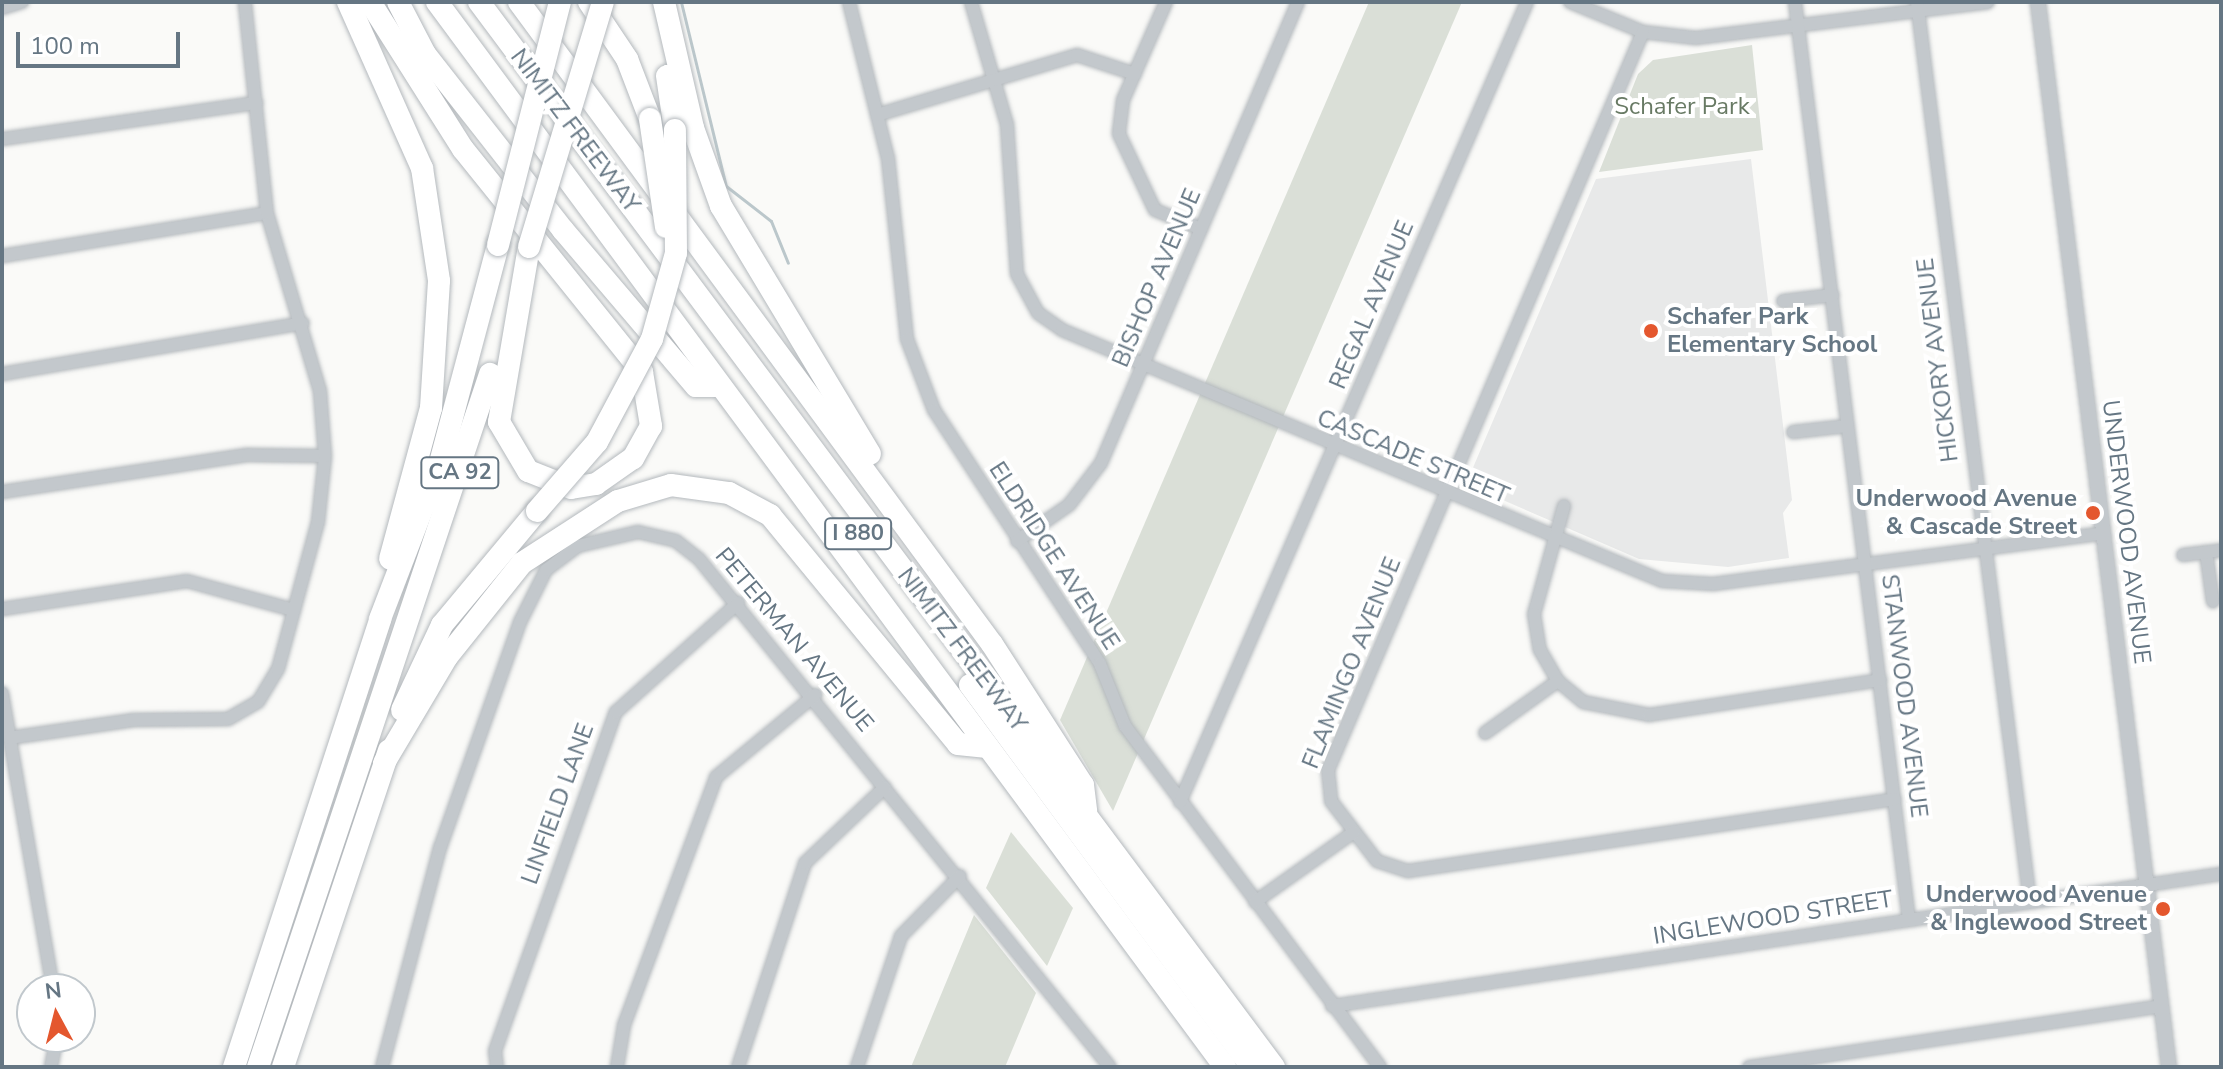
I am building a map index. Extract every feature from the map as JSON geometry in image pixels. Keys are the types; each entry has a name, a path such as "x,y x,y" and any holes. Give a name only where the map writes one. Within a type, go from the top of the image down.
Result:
{"highway":[{"path":"348,2 422,168 439,281 431,408 380,619"},
{"path":"370,2 463,149 642,372 651,426 633,458 596,484 571,488 528,471 499,422 529,247"},
{"path":"398,2 411,33 696,386 717,386"},
{"name":"NIMITZ FREEWAY","path":"437,2 717,386 1225,1067"},
{"name":"I 880","path":"463,2 1252,1067"},
{"name":"NIMITZ FREEWAY","path":"479,2 1274,1067"},
{"path":"519,2 954,591"},
{"path":"523,153 560,2"},
{"name":"CA 92","path":"234,1067 380,619 440,463 523,153 571,2"},
{"path":"589,2 627,59 650,119 661,172 666,284"},
{"name":"CA 92","path":"258,1067 428,575 603,2"},
{"path":"283,1067 384,763 442,625 597,442 630,388 666,284 677,239 675,130 654,2"},
{"path":"664,2 693,128 721,206 954,591 1083,785 1087,815"},
{"path":"384,763 447,657 522,563 618,501 671,485 729,493 770,515 958,744 985,747"}],"street":[{"path":"2,8 22,2"},
{"path":"9,738 134,720 228,719 258,702 278,669 318,522 325,456 303,323 267,213 245,2"},
{"name":"ELDRIDGE AVENUE","path":"849,2 888,158 899,299 918,375 1017,541 1100,664 1125,726 1380,1067"},
{"name":"CASCADE STREET","path":"971,2 1009,135 1023,294 1062,330 1555,542 1679,583 2104,533"},
{"path":"1166,2 1118,118 1140,185 1155,210 1201,229"},
{"name":"BISHOP AVENUE","path":"1017,541 1086,487 1144,365 1298,2"},
{"name":"REGAL AVENUE","path":"1180,802 1527,2"},
{"path":"1570,2 1643,32 1696,38 1798,26 1918,6 1988,2"},
{"name":"STANWOOD AVENUE","path":"1795,2 1909,920"},
{"name":"UNDERWOOD AVENUE","path":"2038,2 2169,1067"},
{"name":"HICKORY AVENUE","path":"1918,6 1983,549 2030,902"},
{"name":"FLAMINGO AVENUE","path":"1643,32 1328,770 1331,801 1377,861 1408,871 1895,799"},
{"path":"877,115 1077,55 1135,74"},
{"path":"2,139 256,103"},
{"path":"2,256 267,213"},
{"path":"1783,301 1833,295"},
{"path":"2,374 303,323"},
{"path":"1793,432 1847,426"},
{"path":"2,492 248,455 325,456"},
{"path":"1564,506 1534,614 1540,650 1558,681 1583,702 1649,715 1880,680"},
{"name":"PETERMAN AVENUE","path":"382,1067 440,848 520,622 546,570 578,546 638,532 676,541 738,603 815,695 1110,1067"},
{"path":"2183,555 2221,550"},
{"path":"2206,552 2213,602"},
{"path":"2,609 187,581 294,610"},
{"name":"LINFIELD LANE","path":"497,1067 495,1051 616,712 738,603"},
{"path":"1485,733 1558,681"},
{"path":"2,693 50,973"},
{"path":"617,1067 624,1025 716,777 815,695"},
{"path":"738,1067 742,1038 805,863 885,787"},
{"path":"1255,902 1354,832"},
{"name":"INGLEWOOD STREET","path":"1332,1006 2221,874"},
{"path":"857,1067 901,936 960,876"},
{"path":"1749,1067 2162,1006"}],"shaded area":[{"name":"Schafer Park Elementary School","path":"1751,159 1792,500 1783,513 1789,558 1728,567 1639,559 1466,484 1596,179"}],"green space":[{"path":"1369,2 1462,2 1113,811 1060,720"},
{"name":"Schafer Park","path":"1752,45 1763,150 1599,172 1638,74 1653,60"},
{"path":"1011,832 1073,908 1047,966 986,888"},
{"path":"974,915 1036,993 1005,1067 911,1067"}],"waterway":[{"path":"681,2 726,186 771,221 788,263"}],"place":[{"name":"Schafer Park Elementary School","path":"1651,331"},
{"name":"Underwood Avenue & Cascade Street","path":"2093,513"},
{"name":"Underwood Avenue & Inglewood Street","path":"2163,909"}]}
